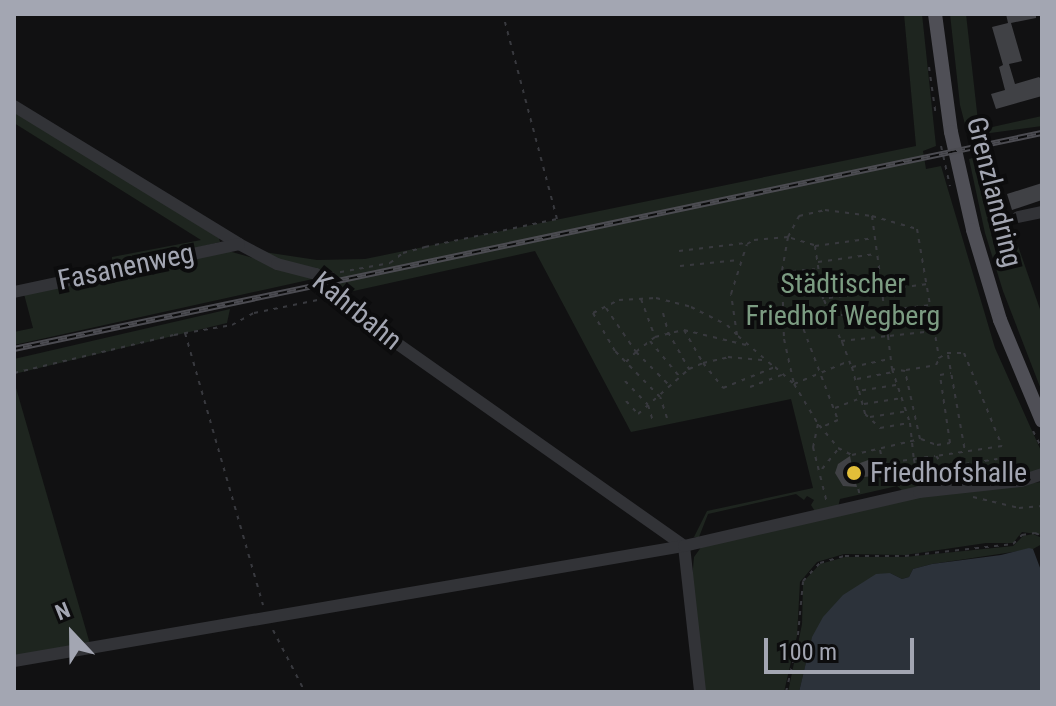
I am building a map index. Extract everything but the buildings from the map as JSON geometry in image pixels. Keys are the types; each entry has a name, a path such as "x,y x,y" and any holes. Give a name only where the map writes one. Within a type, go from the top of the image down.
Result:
{"main road":[{"name":"Grenzlandring","path":"935,14 951,132 970,220 1000,320 1042,421"}],"street":[{"name":"Kahrbahn","path":"14,106 239,244 277,264 308,271 321,278 336,296 437,373 684,546"},
{"path":"1018,217 1042,212"},
{"name":"Fasanenweg","path":"14,292 239,244"},
{"path":"14,661 684,546 919,492 1037,476"},
{"path":"684,546 700,692"}],"path":[{"path":"321,278 332,273 390,263 403,253 425,247 557,219 503,14"},
{"path":"794,384 784,339 782,272 788,237 799,216 810,210 872,216 917,229 929,284 939,358 936,365 855,379"},
{"path":"872,216 890,359 910,423 919,492"},
{"path":"679,251 788,237 815,246 874,238"},
{"path":"737,335 731,294 747,244"},
{"path":"815,246 816,269 823,299 869,417 880,428 910,423"},
{"path":"816,262 877,254"},
{"path":"680,266 740,260"},
{"path":"782,272 816,269"},
{"path":"794,270 800,320 838,420 820,426"},
{"path":"823,299 929,284"},
{"path":"14,373 232,325 254,313 336,296"},
{"path":"641,298 655,337"},
{"path":"667,418 660,397 625,363 593,313 619,300 641,298 691,307 727,325 746,345 794,384 820,426 838,448 852,455 920,439 937,445 950,443 940,375 951,373"},
{"path":"831,316 932,304"},
{"path":"605,307 636,352 670,386"},
{"path":"663,313 668,332 689,369"},
{"path":"625,363 649,340 668,332 684,330 746,345"},
{"path":"684,330 703,363 723,388 775,367"},
{"path":"841,341 935,330"},
{"path":"185,333 267,618 305,692"},
{"path":"649,340 680,377"},
{"path":"880,448 883,463 1002,446 964,353 947,353 939,358"},
{"path":"947,353 966,453"},
{"path":"626,401 638,414 689,369 703,363 728,357 765,360"},
{"path":"852,367 890,359"},
{"path":"794,384 849,361"},
{"path":"905,371 920,439"},
{"path":"750,387 783,375"},
{"path":"625,381 648,405 653,421"},
{"path":"859,391 898,385"},
{"path":"834,409 861,398"},
{"path":"863,405 903,398"},
{"path":"869,417 907,411"},
{"path":"820,426 813,447 829,512"},
{"path":"821,470 838,448"},
{"path":"936,456 945,467 997,459"},
{"path":"856,479 861,505"},
{"path":"956,486 973,497 1019,508 1042,506"},
{"path":"786,692 797,645 803,581 820,563 845,556 905,556 1013,544 1022,535 1035,533 1042,536"}],"green space":[{"name":"Städtischer Friedhof Wegberg","path":"904,14 922,14 936,146 923,151 926,169 941,166 995,348 1042,453 1042,468 1030,474 963,481 904,492 897,486 840,499 838,507 816,513 811,505 814,500 807,496 804,500 796,494 708,514 699,537 694,537 707,511 813,488 791,399 631,432 535,251 340,294 323,272 277,262 264,252 317,260 365,259 916,146"},
{"path":"950,14 966,14 979,130 1042,116 1042,126 968,136 960,105"},
{"path":"14,111 219,238 220,242 125,265 112,265 112,257 201,240 14,123"},
{"path":"986,154 1042,315 1042,392 1003,291 985,233 969,159"},
{"path":"225,250 309,274 313,279 14,345 14,332 33,328 24,294"},
{"path":"230,309 227,323 14,374 14,359"},
{"path":"14,381 90,644 14,658"},
{"path":"1042,482 1042,535 1022,532 1013,543 986,543 905,555 844,554 817,562 800,582 797,636 784,692 705,692 692,579 694,557 702,546 949,490"},
{"path":"1033,534 1042,538 1042,544 1033,549 932,564 913,569 909,577 902,579 890,573 812,638 799,692 788,692 802,624 803,582 820,564 845,557 905,557 1013,546 1023,536"}],"shaded area":[{"path":"1033,549 1042,573 1042,692 799,692 812,637 823,617 843,595 876,574 890,573 902,579 909,577 913,569 932,564"}],"railway":[{"path":"14,349 1042,133"}],"place":[{"name":"Friedhofshalle","path":"854,473"}]}
